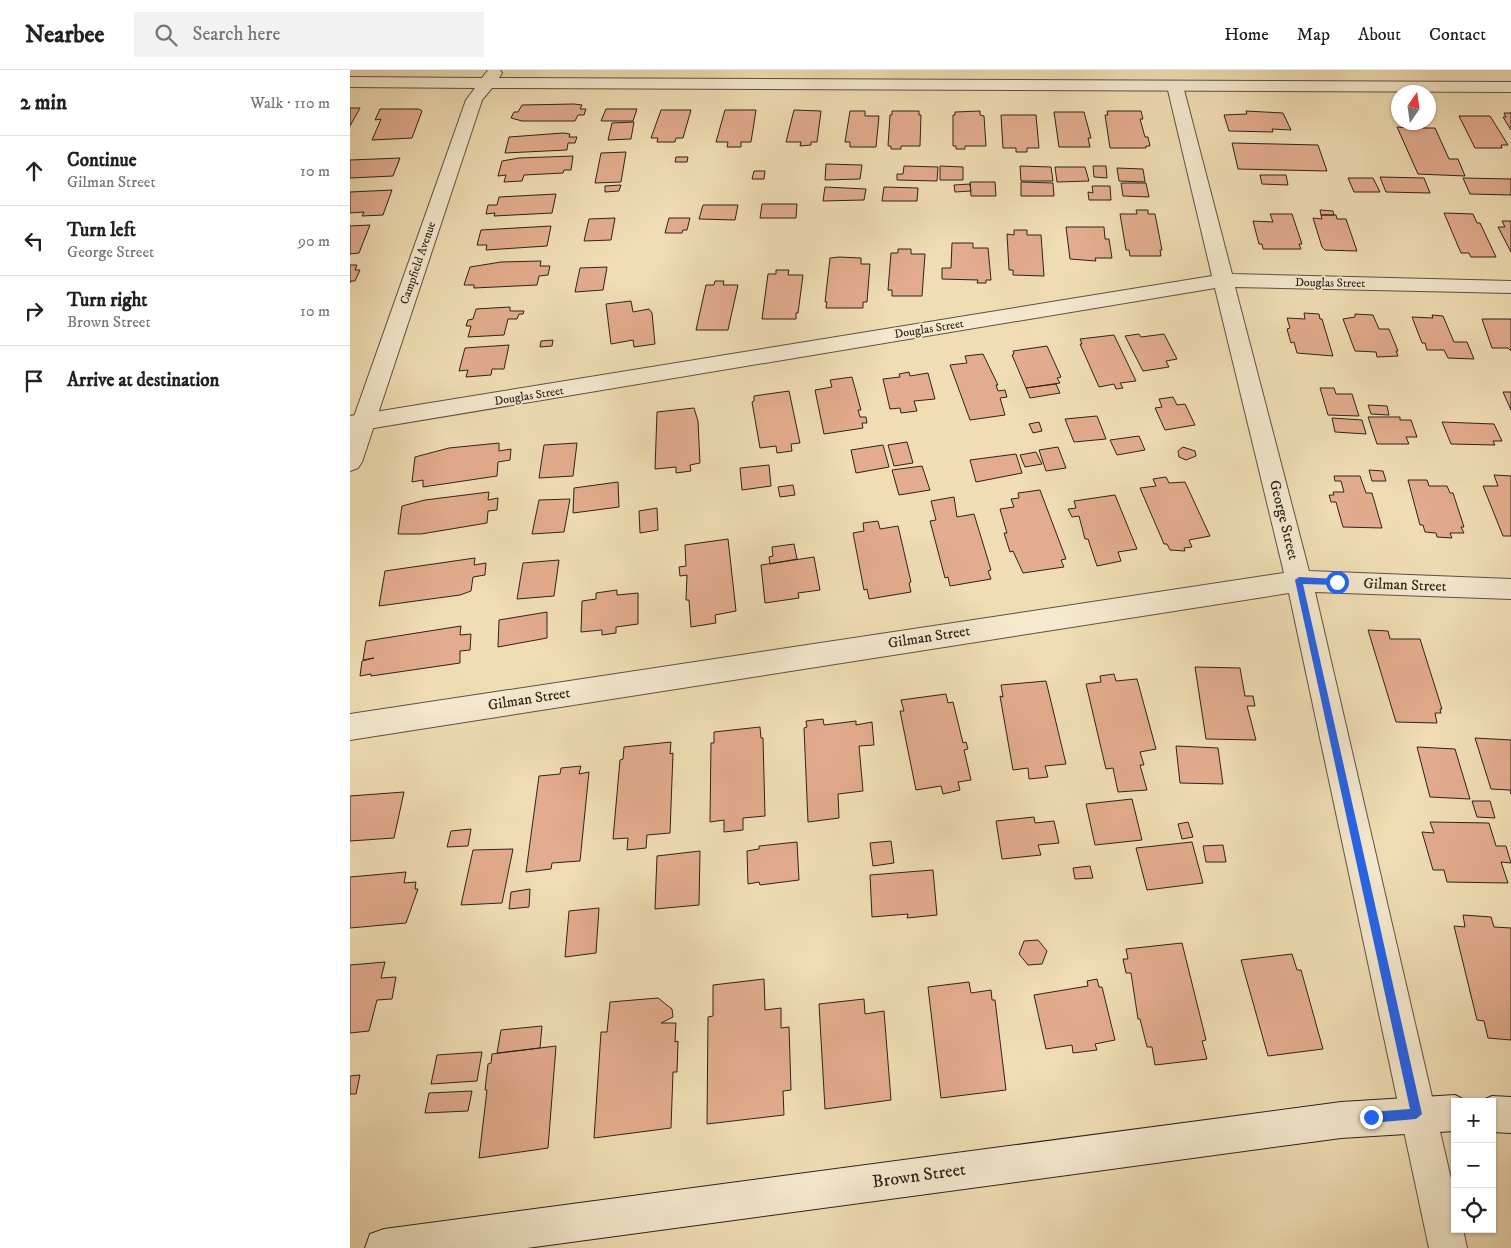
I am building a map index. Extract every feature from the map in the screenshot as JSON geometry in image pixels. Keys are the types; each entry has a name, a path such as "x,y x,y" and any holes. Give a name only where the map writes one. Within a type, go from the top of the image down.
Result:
{"street":[{"path":"350,82 491,77 1175,86 1511,87"},
{"name":"Campfield Avenue","path":"350,462 357,424 474,100 491,77"},
{"name":"George Street","path":"1175,86 1299,580 1416,1114 1448,1248"},
{"name":"Douglas Street","path":"357,424 1224,280 1511,287"},
{"name":"Gilman Street","path":"350,727 1299,580 1511,589"},
{"name":"Brown Street","path":"384,1248 1341,1120 1451,1113"},
{"path":"1496,1114 1511,1115"}],"building":[{"path":"574,104 582,105 580,109 586,109 584,115 578,115 575,121 522,121 511,118 514,112 518,112 522,105"},
{"path":"350,108 360,108 350,126"},
{"path":"380,109 419,109 422,111 412,138 372,140 381,119 375,120"},
{"path":"606,109 637,109 633,121 601,121"},
{"path":"661,110 691,110 683,138 676,138 675,142 657,142 658,138 651,138"},
{"path":"725,110 756,110 751,142 741,142 741,147 727,147 728,142 716,142"},
{"path":"794,110 821,111 817,142 811,142 811,145 800,146 801,142 786,142"},
{"path":"850,111 865,111 865,116 879,116 876,147 850,147 850,142 845,142"},
{"path":"892,111 919,111 919,115 921,115 920,146 901,146 901,149 891,149 891,146 888,146 890,115 892,115"},
{"path":"980,111 980,115 984,116 986,146 965,146 965,149 956,149 956,146 953,146 953,115 955,115 955,112"},
{"path":"1107,111 1141,111 1143,119 1140,119 1145,137 1148,137 1150,146 1146,146 1146,148 1110,148 1105,115 1108,115"},
{"path":"1246,111 1283,113 1291,130 1272,129 1273,132 1229,131 1224,115 1247,114"},
{"path":"1054,112 1084,112 1091,138 1088,138 1090,147 1059,147"},
{"path":"1504,113 1511,113 1511,130 1503,117 1506,117"},
{"path":"1001,115 1036,115 1039,148 1027,148 1027,152 1016,152 1016,148 1003,148"},
{"path":"1459,116 1490,116 1508,145 1501,145 1502,148 1475,148"},
{"path":"634,122 631,139 608,140 612,123"},
{"path":"1398,130 1436,130 1449,159 1458,159 1465,176 1418,174"},
{"path":"570,134 569,137 577,137 575,143 568,143 567,150 505,153 509,137"},
{"path":"1232,143 1318,145 1327,171 1238,169"},
{"path":"626,152 621,182 595,183 601,153"},
{"path":"573,156 571,170 564,170 563,173 524,175 522,181 504,182 506,175 498,176 502,161 519,158"},
{"path":"676,157 688,157 687,162 675,162"},
{"path":"400,158 393,176 350,178 350,160"},
{"path":"826,164 862,165 860,179 825,180"},
{"path":"904,166 938,167 937,181 897,180 897,174 903,174"},
{"path":"940,166 963,167 963,180 940,180"},
{"path":"1020,166 1051,167 1053,181 1021,181"},
{"path":"1093,166 1106,166 1107,178 1094,177"},
{"path":"1055,167 1085,167 1089,181 1057,182"},
{"path":"1117,168 1143,169 1145,182 1119,181"},
{"path":"754,171 765,171 764,179 752,179"},
{"path":"1260,175 1286,175 1288,185 1262,184"},
{"path":"1380,177 1424,178 1430,193 1386,192"},
{"path":"1348,178 1373,178 1380,192 1354,192"},
{"path":"1463,178 1511,179 1511,195 1470,194"},
{"path":"970,182 995,182 996,196 971,196"},
{"path":"1021,182 1053,183 1054,196 1021,196"},
{"path":"1121,183 1146,183 1149,197 1123,196"},
{"path":"970,184 971,191 955,192 954,185"},
{"path":"621,185 619,191 605,192 605,186"},
{"path":"1092,186 1110,186 1111,200 1089,200 1088,192 1093,193"},
{"path":"825,187 866,189 864,200 823,201"},
{"path":"884,187 918,188 917,201 882,201"},
{"path":"392,190 383,215 362,216 364,212 350,213 350,192"},
{"path":"556,194 552,213 494,216 495,213 486,214 488,205 497,205 499,197"},
{"path":"762,204 797,204 796,218 760,218"},
{"path":"703,205 738,205 735,220 699,219"},
{"path":"1136,210 1148,210 1148,214 1155,214 1162,250 1160,250 1161,256 1130,256 1129,250 1126,250 1120,214 1137,214"},
{"path":"1320,210 1333,211 1334,215 1321,215"},
{"path":"1444,213 1473,214 1477,223 1480,223 1496,257 1471,257 1469,253 1461,253"},
{"path":"1270,214 1292,214 1302,244 1299,244 1301,249 1263,249 1262,244 1259,244 1253,221 1273,222"},
{"path":"1321,215 1336,215 1337,219 1346,219 1357,251 1325,250 1322,247 1313,218 1322,219"},
{"path":"615,218 611,240 584,241 589,219"},
{"path":"669,218 690,218 687,230 683,230 682,233 665,233"},
{"path":"1502,221 1511,221 1511,252 1498,227 1505,227"},
{"path":"370,225 359,253 350,254 350,226"},
{"path":"551,226 547,246 486,250 487,245 477,245 481,230"},
{"path":"1066,227 1104,227 1105,239 1109,239 1112,258 1095,258 1096,261 1070,259"},
{"path":"1014,230 1027,230 1027,235 1041,235 1044,276 1013,275 1013,270 1009,270 1007,234 1014,235"},
{"path":"952,243 973,243 973,248 988,248 991,280 986,280 986,283 977,283 978,280 942,279 942,268 951,268"},
{"path":"898,249 911,249 911,254 925,254 922,296 892,296 892,290 888,290 891,253 898,253"},
{"path":"830,258 861,258 861,264 870,264 867,302 863,302 863,308 826,308"},
{"path":"541,261 540,266 550,266 548,275 539,276 537,285 474,288 474,285 464,285 470,267 501,262"},
{"path":"350,265 357,265 355,270 360,270 355,281 350,283"},
{"path":"607,267 603,290 575,292 580,268"},
{"path":"776,270 789,270 788,275 803,275 796,319 762,319 768,274 776,274"},
{"path":"715,281 724,281 723,285 738,285 728,330 696,330 706,285 714,285"},
{"path":"631,301 633,312 649,309 652,313 655,344 634,347 633,340 611,344 606,304"},
{"path":"510,307 510,311 524,311 523,314 519,314 517,319 508,319 504,335 468,337 471,326 466,326 468,320 473,319 476,309"},
{"path":"1304,313 1319,314 1333,356 1297,353 1294,342 1291,343 1287,329 1290,328 1287,318 1305,319"},
{"path":"1355,314 1373,315 1379,329 1389,329 1398,351 1396,351 1398,356 1377,357 1376,352 1355,351 1343,319 1355,317"},
{"path":"1432,315 1443,316 1454,342 1467,342 1474,359 1448,358 1444,350 1427,350 1425,343 1422,343 1412,317 1433,318"},
{"path":"1482,319 1511,319 1511,351 1508,348 1492,348"},
{"path":"1139,334 1141,337 1164,334 1177,359 1166,361 1169,367 1143,371 1125,336"},
{"path":"1114,335 1136,381 1120,383 1123,388 1116,389 1114,384 1099,387 1080,344 1082,344 1080,339"},
{"path":"553,340 552,346 540,347 541,341"},
{"path":"509,345 504,369 492,369 491,375 466,377 468,370 459,371 465,348"},
{"path":"1047,346 1061,377 1057,378 1060,383 1026,388 1012,355 1014,354 1013,351"},
{"path":"983,354 998,385 996,385 998,391 1005,390 1007,397 1000,398 1005,415 970,420 950,365 967,363 965,356"},
{"path":"909,372 910,376 928,373 935,399 914,401 917,411 901,413 900,408 890,409 883,379 900,377 899,374"},
{"path":"852,377 861,410 858,410 860,417 866,417 867,423 862,423 863,428 824,434 815,390 832,387 830,380"},
{"path":"1056,384 1060,393 1030,398 1026,388"},
{"path":"1320,388 1334,388 1336,394 1352,394 1359,416 1328,415"},
{"path":"789,391 800,443 791,444 792,451 777,453 776,446 760,448 752,402 754,401 754,396"},
{"path":"1503,392 1511,392 1511,410"},
{"path":"1173,397 1177,405 1185,404 1195,425 1165,430 1155,408 1162,407 1159,399"},
{"path":"1368,405 1387,406 1389,415 1371,414"},
{"path":"694,408 698,421 700,463 690,465 691,471 676,473 676,467 655,469 657,412"},
{"path":"1097,416 1106,439 1074,442 1065,419"},
{"path":"1368,417 1400,417 1400,420 1411,420 1417,437 1406,437 1409,444 1377,444"},
{"path":"1332,418 1362,420 1366,434 1335,432"},
{"path":"1039,422 1042,431 1033,433 1029,424"},
{"path":"1442,422 1494,424 1502,441 1493,441 1495,445 1451,444"},
{"path":"1139,436 1145,450 1117,455 1110,440"},
{"path":"907,442 913,463 894,466 888,445"},
{"path":"499,443 499,451 511,449 510,460 498,462 497,476 423,487 423,480 412,482 415,457 449,448"},
{"path":"577,443 573,476 539,478 544,445"},
{"path":"883,445 889,467 856,473 851,450"},
{"path":"1058,447 1066,468 1046,471 1039,450"},
{"path":"1183,447 1195,451 1196,456 1186,460 1179,457 1178,451"},
{"path":"1036,452 1042,464 1025,467 1020,455"},
{"path":"1016,454 1022,473 976,482 970,460"},
{"path":"769,465 771,486 742,490 740,468"},
{"path":"922,466 930,490 899,495 892,470"},
{"path":"1369,470 1383,471 1386,481 1372,481"},
{"path":"1494,475 1511,476 1511,536 1503,536 1483,486 1498,486"},
{"path":"1334,476 1360,476 1366,493 1372,493 1382,528 1343,527 1336,502 1331,502 1329,495 1334,495 1333,492 1344,492 1341,481 1335,481"},
{"path":"1166,477 1169,483 1185,482 1210,536 1189,540 1192,547 1184,548 1185,551 1170,550 1167,544 1164,544 1140,488 1156,486 1153,479"},
{"path":"1408,480 1427,480 1429,486 1447,486 1450,493 1453,493 1464,527 1461,527 1464,533 1450,533 1452,538 1437,537 1436,533 1425,532 1423,525 1420,525"},
{"path":"618,482 619,507 573,513 574,488"},
{"path":"793,485 795,495 780,497 778,487"},
{"path":"1040,490 1066,559 1061,560 1064,567 1023,573 1013,551 1010,552 1004,533 1007,533 1000,509 1014,507 1011,499 1019,498 1018,493"},
{"path":"489,492 488,500 498,498 497,510 488,511 487,523 421,534 398,534 402,506 425,500"},
{"path":"1115,495 1137,549 1118,552 1121,561 1097,566 1088,539 1085,539 1079,516 1072,517 1068,509 1076,508 1074,501"},
{"path":"954,497 957,517 974,514 991,570 988,571 991,579 950,586 948,577 945,578 930,521 936,520 931,501"},
{"path":"570,499 564,532 532,534 539,500"},
{"path":"657,508 658,530 640,533 639,511"},
{"path":"878,521 880,529 898,526 911,582 909,583 911,592 869,599 867,589 864,590 853,533 864,531 863,523"},
{"path":"728,539 736,611 715,615 716,623 691,627 689,600 686,600 687,575 680,576 679,567 686,566 685,545"},
{"path":"794,544 797,559 770,564 769,557 773,556 772,547"},
{"path":"814,557 820,590 798,593 799,598 765,603 761,565"},
{"path":"475,558 474,565 486,563 485,575 473,577 471,591 460,595 379,606 385,571"},
{"path":"559,560 554,596 517,599 523,563"},
{"path":"617,590 617,595 638,593 638,624 616,627 616,633 602,635 602,630 581,632 582,601 596,599 596,593"},
{"path":"547,612 547,638 498,647 499,620"},
{"path":"461,626 460,635 471,634 470,650 460,651 460,663 360,676 362,661 374,658 363,660 366,641"},
{"path":"1368,630 1388,631 1390,639 1420,639 1442,709 1440,709 1441,713 1435,713 1437,723 1396,722"},
{"path":"1195,667 1240,668 1245,696 1253,696 1255,706 1247,706 1256,740 1206,739"},
{"path":"1114,674 1116,681 1137,679 1156,749 1140,752 1144,765 1140,765 1147,790 1118,792 1113,768 1106,769 1086,684 1101,682 1100,676"},
{"path":"1046,681 1066,764 1045,766 1048,777 1029,779 1028,768 1013,770 1000,696 1003,697 1001,685"},
{"path":"946,694 948,703 953,702 963,743 966,742 968,749 964,750 971,780 958,782 960,790 943,794 941,786 916,790 900,711 904,711 901,700"},
{"path":"823,719 824,725 856,721 856,725 872,722 874,745 859,746 863,791 838,794 839,818 808,822 804,728 807,727 806,721"},
{"path":"760,727 761,738 763,738 765,816 743,818 743,830 724,832 724,820 710,822 711,743 714,743 714,732"},
{"path":"1475,738 1511,740 1511,794 1510,790 1491,789"},
{"path":"671,742 670,754 673,753 670,833 647,835 646,848 627,850 628,838 613,839 620,760 623,759 624,747"},
{"path":"1176,746 1218,748 1223,784 1180,783"},
{"path":"1417,747 1455,749 1470,799 1430,797"},
{"path":"581,766 579,774 589,772 580,861 552,863 551,869 526,872 539,776 560,774 561,768"},
{"path":"404,792 394,838 350,841 350,796"},
{"path":"1132,799 1142,840 1095,845 1086,804"},
{"path":"1472,801 1490,801 1495,818 1477,817"},
{"path":"1034,817 1035,823 1054,821 1059,843 1038,845 1041,855 1002,859 996,821"},
{"path":"1188,822 1193,837 1182,839 1178,824"},
{"path":"1430,822 1489,823 1496,846 1506,846 1511,863 1501,862 1508,883 1447,882 1444,870 1433,870 1422,832 1434,833"},
{"path":"471,829 468,846 447,847 451,831"},
{"path":"891,841 894,863 873,866 870,843"},
{"path":"797,842 799,880 760,885 759,882 748,884 747,851 759,849 759,846"},
{"path":"1192,842 1203,883 1147,890 1136,848"},
{"path":"1223,845 1226,862 1206,862 1203,846"},
{"path":"513,849 502,903 461,905 473,850"},
{"path":"700,851 699,905 655,909 657,856"},
{"path":"1090,866 1093,878 1075,879 1073,868"},
{"path":"933,870 937,915 907,918 908,914 872,917 870,875"},
{"path":"406,872 404,883 416,882 415,889 418,889 406,923 350,928 350,877"},
{"path":"530,889 529,907 509,909 511,892"},
{"path":"599,908 596,953 565,957 569,911"},
{"path":"1463,915 1491,917 1494,927 1511,928 1511,1040 1488,1038 1484,1021 1477,1020 1454,926 1465,927"},
{"path":"1038,940 1047,951 1042,964 1028,965 1019,954 1024,941"},
{"path":"1182,943 1206,1040 1202,1041 1207,1059 1155,1065 1152,1047 1147,1047 1140,1019 1138,1019 1131,973 1126,973 1123,959 1128,959 1126,949"},
{"path":"1292,954 1297,970 1301,970 1323,1049 1268,1056 1241,960"},
{"path":"385,962 381,978 396,977 392,999 377,1000 369,1031 350,1033 350,965"},
{"path":"764,979 765,1010 781,1008 781,1028 789,1027 791,1090 783,1091 784,1115 707,1124 708,1017 713,1016 713,985"},
{"path":"1097,979 1099,987 1102,987 1115,1040 1095,1044 1097,1050 1073,1053 1072,1045 1046,1049 1034,995 1088,986 1087,981"},
{"path":"969,982 971,993 991,990 992,1000 995,1000 1006,1090 941,1098 928,987"},
{"path":"658,998 672,1009 673,1017 661,1023 676,1023 675,1042 678,1041 677,1072 673,1072 671,1128 594,1138 601,1032 607,1032 610,1002"},
{"path":"864,999 865,1014 884,1011 891,1100 825,1109 819,1004"},
{"path":"542,1026 540,1048 497,1053 501,1030"},
{"path":"556,1046 548,1148 479,1158 488,1064 491,1063 492,1054"},
{"path":"482,1052 477,1081 431,1084 437,1055"},
{"path":"360,1075 356,1094 350,1094 350,1076"},
{"path":"472,1091 468,1111 425,1113 429,1093"}],"route":[{"path":"1337,582 1299,580 1416,1114 1371,1117"}]}
